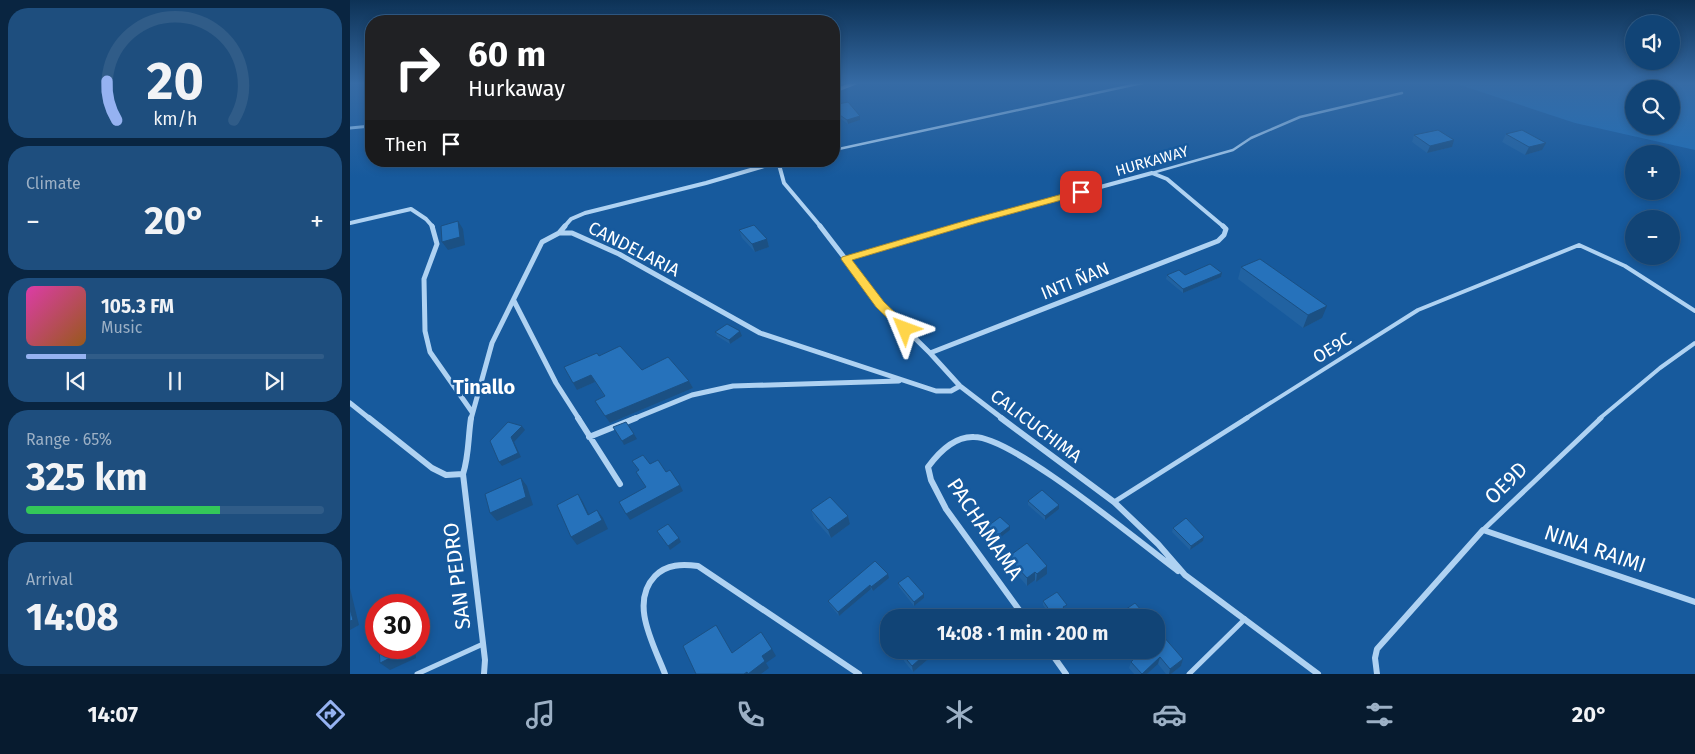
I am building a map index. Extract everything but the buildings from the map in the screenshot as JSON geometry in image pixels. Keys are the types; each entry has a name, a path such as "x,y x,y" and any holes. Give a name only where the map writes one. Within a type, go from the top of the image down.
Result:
{"street":[{"path":"559,233 571,219 585,213 671,190 738,175 761,167"},
{"name":"CALICUCHIMA","path":"780,167 784,184 810,213 880,304 930,353 960,386 1005,422 1114,502 1158,544 1184,575 1318,674"},
{"name":"INTI ÑAN","path":"930,353 1218,241 1224,235 1226,229 1167,179 1152,173"},
{"name":"HURKAWAY","path":"846,259 974,221 1152,173"},
{"path":"350,223 411,209 426,219 434,229 437,244 424,279 425,331 430,352 472,412"},
{"name":"CANDELARIA","path":"463,474 468,460 467,443 472,412 492,344 542,242 559,233 572,233 618,254 760,333 904,381 944,392 951,392 960,386"},
{"path":"514,301 556,383 620,484"},
{"path":"589,437 692,395 733,386 904,381"},
{"path":"350,403 432,468 446,476 463,474"},
{"name":"PACHAMAMA","path":"1018,609 946,509 931,480 928,467 936,454 961,438 981,437 1004,446 1071,489 1139,544 1184,575"},
{"name":"SAN PEDRO","path":"463,474 483,644 484,674"},
{"name":"NINA RAIMI","path":"1483,530 1695,602"},
{"name":"OE9D","path":"1377,674 1374,658 1377,649 1483,530"},
{"path":"665,674 645,617 642,597 646,586 654,576 664,568 677,564 698,566 859,674"},
{"path":"1055,659 1066,674"}],"lane":[{"path":"840,149 997,114"},
{"name":"HURKAWAY","path":"1152,173 1233,150 1251,138 1300,117 1311,114"},
{"name":"OE9C","path":"1114,502 1418,310 1579,246 1610,257 1642,274 1695,311"},
{"name":"OE9D","path":"1483,530 1616,403 1695,343"},
{"path":"1189,674 1244,619"},
{"path":"418,674 483,644"}],"shaded area":[{"path":"1549,114 1625,114 1625,134 1575,123"},
{"path":"1680,114 1695,114 1695,150 1680,147 1680,145 1628,135 1680,135"}],"waterway":[{"path":"350,128 365,127"}],"district":[{"name":"Tinallo","path":"484,387"}],"route":[{"path":"905,329 880,304 846,259 1081,192"}]}
